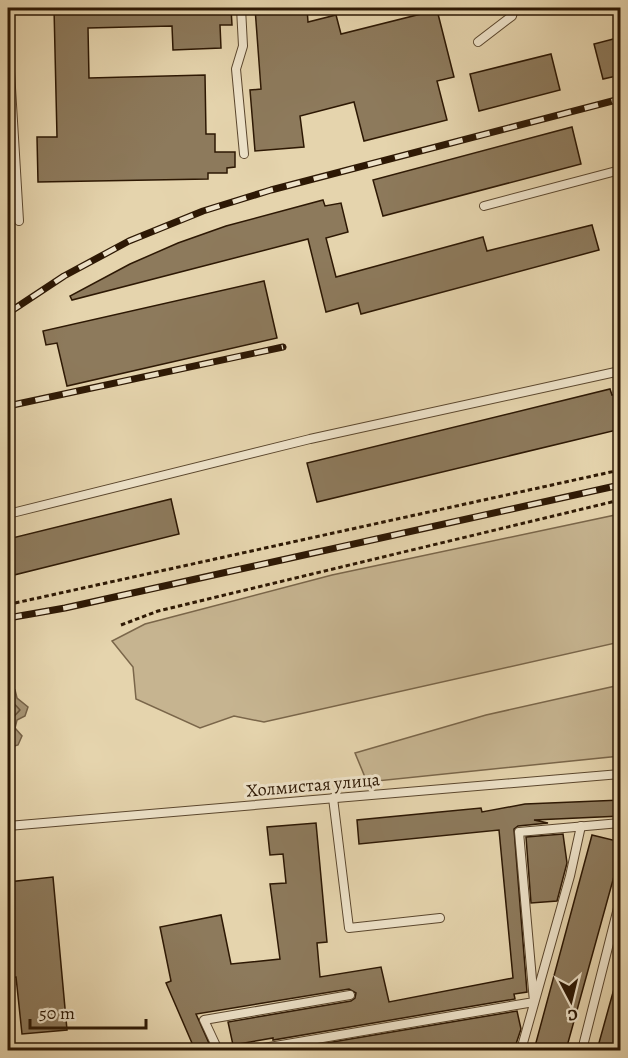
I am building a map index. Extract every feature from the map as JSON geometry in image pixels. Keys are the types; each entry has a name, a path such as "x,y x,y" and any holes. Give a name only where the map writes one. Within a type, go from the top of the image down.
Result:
{"lane":[{"path":"241,8 243,46 236,69 244,154"},
{"path":"478,42 512,16 514,8"},
{"path":"8,38 18,221"},
{"path":"484,206 621,170"},
{"path":"8,514 310,439 621,371"},
{"name":"Холмистая улица","path":"8,826 621,774"},
{"path":"333,798 349,928 440,918"},
{"path":"534,1002 519,832 621,824"},
{"path":"521,1050 570,876 580,826"},
{"path":"582,1050 621,900"},
{"path":"218,1050 204,1020 350,995"},
{"path":"252,1050 534,1002"}],"path":[{"path":"15,603 621,470"},
{"path":"121,625 158,611 621,500"}],"shaded area":[{"path":"620,514 620,642 264,722 234,716 200,728 136,699 133,667 112,641 145,624 332,575"},
{"path":"620,685 620,756 367,782 355,753 486,715"}],"water":[{"path":"15,690 17,698 28,707 25,716 17,720 15,728 22,736 18,745 8,748 8,692"}],"building":[{"path":"54,8 231,8 232,25 220,25 221,48 173,50 172,26 88,28 89,78 205,75 206,134 215,134 215,152 235,152 235,167 227,168 227,173 208,173 208,179 38,182 37,137 57,137"},
{"path":"255,8 307,8 308,22 336,15 341,34 437,10 454,77 437,81 447,120 364,141 354,102 300,116 304,147 255,151 250,90 261,89"},
{"path":"621,37 621,75 603,79 594,44"},
{"path":"551,54 560,90 479,111 470,74"},
{"path":"572,127 581,164 383,216 373,180"},
{"path":"323,200 325,206 341,203 348,232 326,238 336,277 483,237 487,251 592,225 599,250 361,314 358,303 326,312 308,239 72,300 70,296 130,264 178,243 226,226"},
{"path":"264,281 277,338 67,386 57,343 46,345 43,331"},
{"path":"610,389 612,395 621,393 621,429 317,502 307,463"},
{"path":"171,499 179,534 14,575 13,571 8,573 8,539"},
{"path":"621,800 621,816 534,820 548,823 518,826 514,829 527,992 514,994 515,999 233,1045 228,1022 351,1001 355,998 356,993 349,989 196,1014 212,1050 195,1050 166,983 171,981 160,927 221,915 231,964 280,959 270,884 286,883 283,854 270,855 267,827 316,823 327,942 317,943 320,977 381,967 389,1002 513,978 499,830 359,844 357,820 481,808 482,812 525,804"},
{"path":"563,834 567,863 557,901 531,903 526,837"},
{"path":"592,835 621,842 621,851 566,1050 534,1050"},
{"path":"53,877 67,1030 22,1034 16,977 8,978 8,882"},
{"path":"617,978 621,979 621,1028 614,1050 597,1050"},
{"path":"517,1011 521,1029 516,1044 483,1050 285,1050"}],"railway":[{"path":"8,313 64,276 129,241 203,211 271,190 620,99"},
{"path":"8,406 283,347"},
{"path":"8,618 65,608 620,485"}]}
